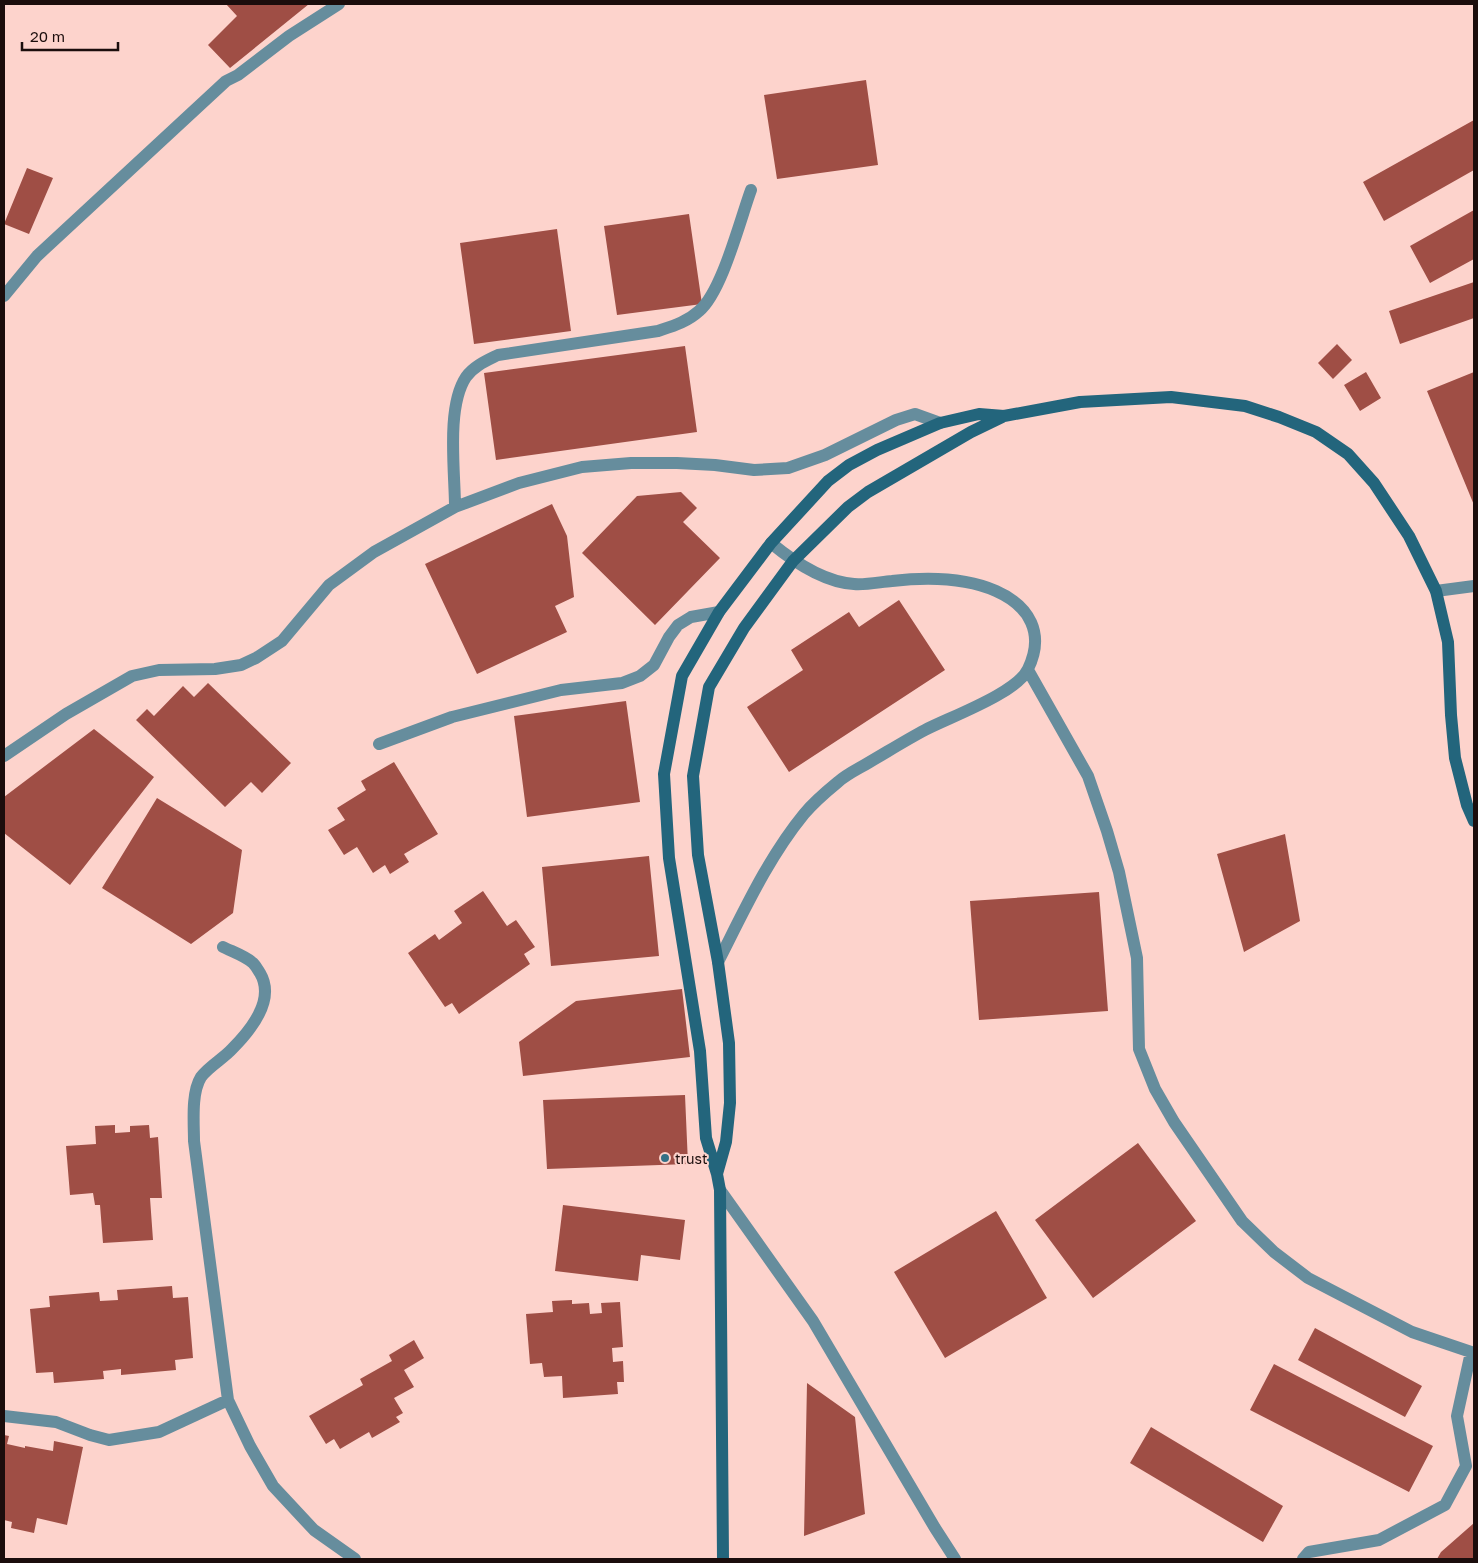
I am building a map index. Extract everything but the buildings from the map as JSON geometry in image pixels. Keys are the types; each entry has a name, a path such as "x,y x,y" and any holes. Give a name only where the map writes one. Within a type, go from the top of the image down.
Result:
{"street":[{"path":"4,296 37,256 226,81 238,75 289,36 339,4"},
{"path":"455,507 453,424 459,393 466,377 481,363 498,355 658,331 682,323 700,310 714,292 724,269 751,190"},
{"path":"723,1559 720,1190 706,1138 700,1051 670,858 664,774 682,676 719,612 771,543 828,481 849,465 877,450 940,423 979,414 1004,416 1080,402 1171,396 1244,406 1316,432 1348,454 1374,483 1408,536 1436,591 1448,642 1455,758 1466,805 1474,821"},
{"path":"4,756 74,709 132,676 159,670 215,669 242,665 256,658 282,641 329,584 374,552 455,507 519,482 582,467 631,463 715,465 754,470 788,468 825,455 896,420 915,414 940,423"},
{"path":"717,1174 726,1142 730,1103 729,1043 718,962 698,855 693,776 709,687 744,628 794,562 848,507 868,492 971,432 1004,416"},
{"path":"718,962 762,876 783,842 806,812 840,780 925,730 998,695 1019,681 1028,670 1036,644 1034,626 1030,618 1011,599 996,591 969,583 929,578 854,584 822,575 794,562 771,543"},
{"path":"1436,591 1474,586"},
{"path":"379,744 452,717 478,710 561,690 622,683 640,676 654,665 669,637 678,625 691,617 719,612"},
{"path":"1028,670 1088,776 1108,830 1137,958 1139,1049 1156,1089 1174,1122 1242,1221 1274,1252 1308,1278 1412,1332 1473,1353 1456,1416 1466,1466 1445,1505 1379,1540 1309,1552 1303,1559"},
{"path":"223,947 254,964 262,976 266,991 262,1008 250,1030 201,1077 196,1089 194,1107 194,1141 228,1400 250,1446 273,1486 314,1530 355,1559"},
{"path":"720,1190 813,1321 935,1528 956,1559"},
{"path":"4,1416 56,1422 109,1440 159,1432 228,1400"}],"place":[{"name":"trust","path":"665,1158"}]}
